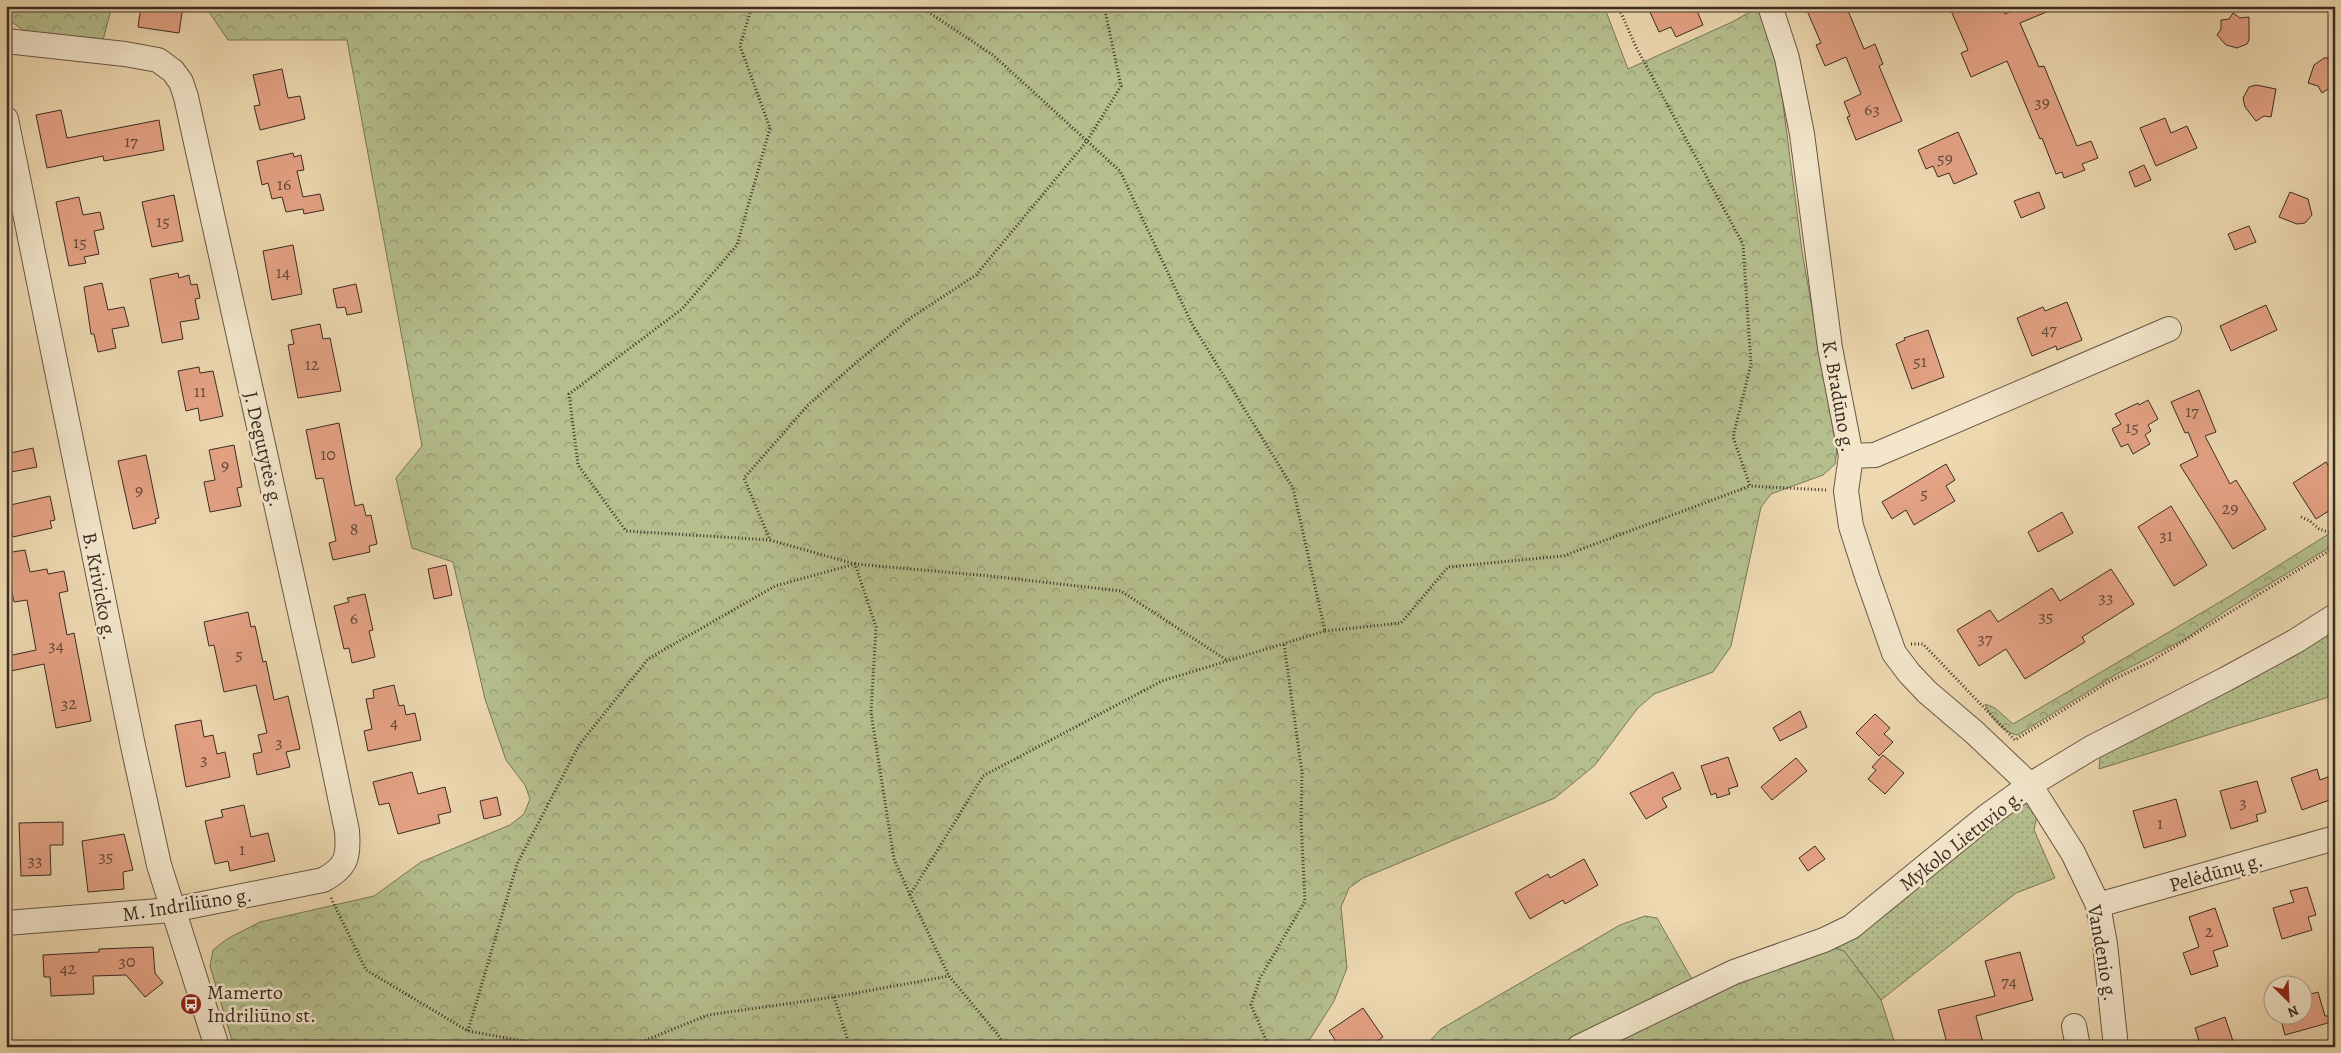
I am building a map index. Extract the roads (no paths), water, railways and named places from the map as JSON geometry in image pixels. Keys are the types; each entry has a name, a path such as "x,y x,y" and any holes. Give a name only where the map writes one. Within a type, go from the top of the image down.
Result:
{"street":[{"name":"K. Bradūno g.","path":"1770,6 1786,58 1802,134 1830,348 1852,456 1846,491 1851,526 1894,653 1927,692 1974,732 2030,785"},
{"name":"J. Degutytės g.","path":"6,41 125,54 158,60 173,71 181,82 186,97 324,720 347,831 348,848"},
{"name":"B. Krivicko g.","path":"6,119 132,746 159,865 217,1047"},
{"path":"1852,456 1875,455 2169,328"},
{"name":"Mykolo Lietuvio g.","path":"1579,1047 1734,972 1824,940 1851,927 1987,816 2030,785 2091,748 2294,642 2335,616"},
{"name":"Vandenio g.","path":"2030,785 2073,853 2098,906 2105,944 2116,1047"},
{"name":"Pelėdūnų g.","path":"2098,906 2335,838"},
{"name":"M. Indriliūno g.","path":"6,923 172,910 323,880 337,872 344,862 348,848"}],"place":[{"name":"Mamerto Indriliūno st.","path":"191,1004"}]}
